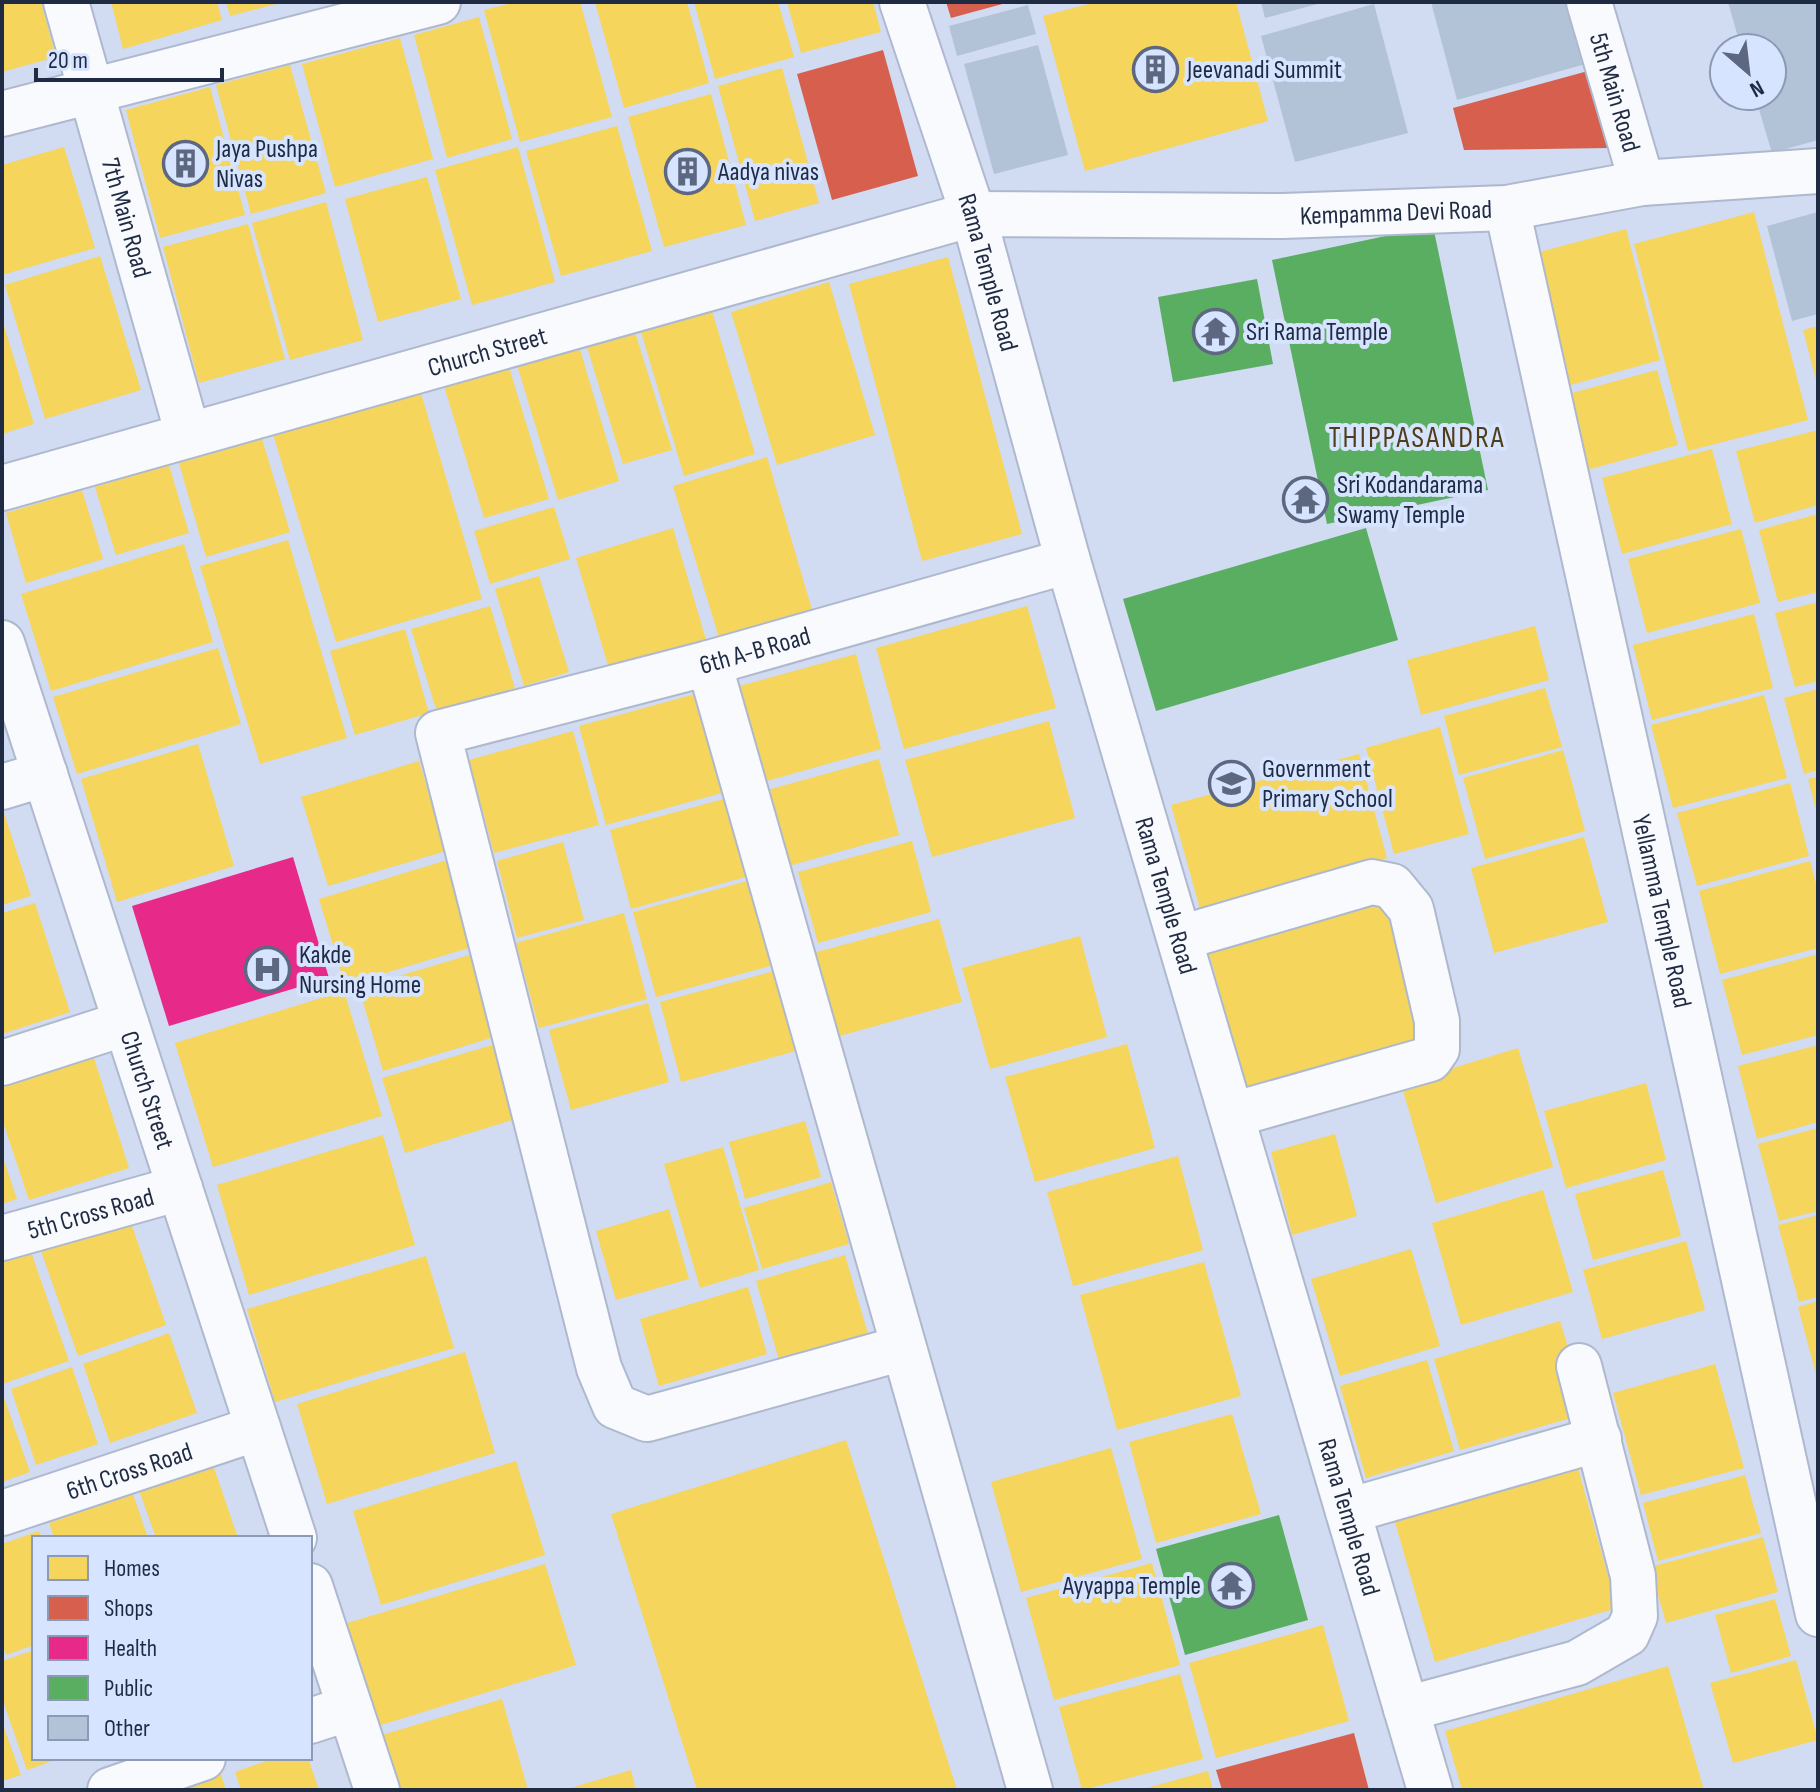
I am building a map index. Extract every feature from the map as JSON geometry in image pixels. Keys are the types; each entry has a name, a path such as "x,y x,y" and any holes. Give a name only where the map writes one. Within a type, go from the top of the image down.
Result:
{"street":[{"name":"7th Main Road","path":"66,2 188,435"},
{"path":"2,114 438,2"},
{"name":"Rama Temple Road","path":"902,2 973,214 1068,561 1180,938 1225,1066 1420,1705 1436,1778"},
{"name":"5th Main Road","path":"1589,2 1642,183"},
{"name":"Kempamma Devi Road","path":"973,214 1283,216 1507,208 1642,183 1818,171"},
{"name":"Yellamma Temple Road","path":"1507,208 1818,1614"},
{"name":"Church Street","path":"2,488 973,214"},
{"name":"6th A-B Road","path":"903,1348 647,1419 615,1406 599,1368 438,733 709,663 1068,561"},
{"name":"Church Street","path":"2,643 293,1536"},
{"path":"709,663 1030,1790"},
{"path":"2,787 45,774"},
{"path":"1180,938 1372,882 1392,886 1411,909 1437,1021 1437,1049 1430,1059 1225,1066"},
{"path":"2,1063 126,1023"},
{"name":"5th Cross Road","path":"2,1238 180,1188"},
{"path":"1420,1705 1577,1663 1627,1634 1635,1616 1633,1576 1579,1366"},
{"name":"6th Cross Road","path":"2,1513 258,1428"},
{"path":"1360,1508 1599,1439"},
{"path":"312,1599 330,1715 377,1790"},
{"path":"110,1790 197,1760"}],"building: Homes":[{"path":"2,2 41,2 56,57 2,72"},
{"path":"111,2 217,2 222,20 123,49"},
{"path":"226,2 280,2 280,3 230,16"},
{"path":"516,2 580,2 612,117 520,142 484,10"},
{"path":"595,2 687,2 709,83 624,108"},
{"path":"694,2 778,2 794,57 715,79"},
{"path":"787,2 873,2 881,32 801,53"},
{"name":"Jeevanadi Summit","path":"1096,2 1236,2 1268,121 1085,171 1043,16"},
{"path":"479,17 512,139 447,158 414,35"},
{"path":"400,38 433,159 335,187 302,64"},
{"path":"290,65 326,193 251,214 216,85"},
{"path":"782,68 819,203 755,221 718,86"},
{"name":"Jaya Pushpa Nivas","path":"210,87 245,215 160,238 126,110"},
{"name":"Aadya nivas","path":"711,94 746,225 664,247 628,117"},
{"path":"617,126 652,251 561,276 526,151"},
{"path":"64,147 95,248 2,275 2,165"},
{"path":"518,147 555,282 472,305 435,170"},
{"path":"427,177 461,299 378,322 345,199"},
{"path":"326,202 363,340 290,360 252,223"},
{"path":"1754,212 1808,420 1688,451 1634,244"},
{"path":"248,224 285,359 199,383 163,247"},
{"path":"1626,229 1660,360 1567,386 1532,254"},
{"path":"100,256 141,390 45,419 5,285"},
{"path":"948,257 1022,534 922,561 849,284"},
{"path":"829,282 875,435 777,465 731,312"},
{"path":"712,311 755,454 684,476 641,332"},
{"path":"2,319 34,424 2,434"},
{"path":"1818,326 1818,384 1817,384 1803,330"},
{"path":"635,332 672,450 623,464 587,347"},
{"path":"579,346 619,481 558,500 517,365"},
{"path":"509,367 549,499 484,518 444,386"},
{"path":"1657,370 1678,445 1587,470 1568,394"},
{"path":"420,390 482,599 336,642 273,434"},
{"path":"1818,430 1818,505 1755,523 1736,451"},
{"path":"262,439 290,532 206,557 179,463"},
{"path":"1712,449 1732,524 1622,554 1602,478"},
{"path":"767,457 813,613 720,641 673,486"},
{"path":"169,465 189,533 116,555 95,487"},
{"path":"82,490 103,559 26,583 6,513"},
{"path":"554,507 570,559 490,584 474,531"},
{"path":"1818,514 1818,592 1778,602 1759,530"},
{"path":"673,528 707,643 610,672 576,558"},
{"path":"1741,529 1760,603 1647,633 1628,559"},
{"path":"288,540 347,738 260,764 200,566"},
{"path":"184,544 213,642 51,691 21,594"},
{"path":"539,576 569,672 524,686 495,589"},
{"path":"1818,602 1818,681 1795,687 1775,613"},
{"path":"490,606 515,688 437,712 411,629"},
{"path":"1027,606 1056,708 904,749 876,648"},
{"path":"1754,614 1773,688 1652,720 1633,645"},
{"path":"1535,626 1549,680 1421,715 1407,660"},
{"path":"405,629 429,713 355,735 330,651"},
{"path":"218,648 241,724 77,774 53,697"},
{"path":"856,654 881,749 752,785 725,690"},
{"path":"1545,688 1562,747 1459,775 1444,716"},
{"path":"1818,689 1818,770 1804,774 1784,698"},
{"path":"702,692 729,791 606,825 579,726"},
{"path":"1764,695 1787,778 1673,808 1651,725"},
{"path":"1049,721 1075,818 932,857 905,760"},
{"path":"1440,727 1469,834 1394,854 1366,748"},
{"path":"573,731 599,825 494,853 469,760"},
{"path":"198,744 234,866 117,902 81,779"},
{"path":"1563,750 1585,831 1485,859 1463,778"},
{"path":"1359,754 1387,858 1200,909 1171,805"},
{"path":"879,759 899,835 778,869 757,793"},
{"path":"419,761 446,851 328,886 301,797"},
{"path":"1818,777 1818,814 1817,814 1808,779"},
{"path":"1790,783 1809,856 1697,886 1677,813"},
{"path":"727,798 749,876 631,909 610,830"},
{"path":"2,807 31,896 2,905"},
{"path":"1584,837 1608,922 1494,953 1471,868"},
{"path":"912,841 931,912 818,943 798,872"},
{"path":"563,842 584,920 517,938 497,861"},
{"path":"447,860 472,947 345,985 319,899"},
{"path":"1810,861 1818,891 1818,948 1720,974 1699,891"},
{"path":"751,880 774,965 656,997 633,912"},
{"path":"1392,899 1429,1044 1249,1097 1206,942"},
{"path":"35,903 70,1012 2,1034 2,913"},
{"path":"624,913 647,999 539,1028 516,943"},
{"path":"939,919 962,1002 825,1040 802,956"},
{"path":"1080,936 1107,1037 990,1069 962,968"},
{"path":"479,952 504,1034 383,1071 359,988"},
{"path":"1818,954 1818,1035 1742,1055 1722,980"},
{"path":"774,971 796,1051 681,1082 660,1002"},
{"path":"344,991 382,1116 213,1167 175,1043"},
{"path":"648,1003 669,1082 571,1110 549,1030"},
{"path":"502,1042 525,1116 405,1153 382,1078"},
{"path":"1127,1044 1155,1148 1035,1182 1005,1077"},
{"path":"1818,1045 1818,1122 1757,1139 1738,1066"},
{"path":"1518,1048 1553,1167 1436,1203 1401,1084"},
{"path":"93,1055 129,1168 29,1200 2,1119 2,1085"},
{"path":"1646,1083 1666,1160 1566,1188 1544,1111"},
{"path":"805,1121 821,1177 745,1199 729,1142"},
{"path":"1818,1128 1818,1211 1779,1221 1758,1144"},
{"path":"1335,1134 1357,1216 1292,1235 1271,1152"},
{"path":"383,1135 415,1245 249,1295 217,1185"},
{"path":"723,1147 759,1270 700,1288 664,1164"},
{"path":"2,1155 17,1199 2,1204"},
{"path":"1178,1156 1203,1250 1073,1286 1047,1192"},
{"path":"1663,1170 1681,1236 1593,1260 1575,1194"},
{"path":"831,1182 849,1244 762,1269 744,1208"},
{"path":"1543,1190 1573,1292 1461,1325 1432,1223"},
{"path":"669,1209 689,1279 616,1300 596,1231"},
{"path":"1818,1215 1818,1297 1799,1302 1778,1225"},
{"path":"130,1220 166,1325 78,1356 41,1251"},
{"path":"1686,1241 1705,1310 1602,1339 1583,1270"},
{"path":"1411,1249 1440,1346 1340,1376 1311,1279"},
{"path":"31,1252 69,1361 2,1384 2,1262"},
{"path":"845,1255 868,1334 779,1360 756,1281"},
{"path":"426,1256 454,1348 275,1402 247,1309"},
{"path":"1204,1262 1241,1396 1117,1430 1080,1295"},
{"path":"748,1287 767,1354 659,1386 640,1319"},
{"path":"1818,1301 1818,1378 1817,1378 1798,1307"},
{"path":"1560,1321 1588,1413 1460,1450 1434,1359"},
{"path":"169,1333 197,1413 110,1443 83,1364"},
{"path":"465,1352 495,1453 327,1504 297,1404"},
{"path":"1427,1360 1454,1451 1366,1478 1340,1386"},
{"path":"1715,1364 1744,1468 1641,1495 1613,1393"},
{"path":"72,1367 98,1444 36,1465 11,1389"},
{"path":"2,1392 30,1472 2,1482"},
{"path":"1232,1414 1261,1514 1156,1543 1129,1442"},
{"path":"846,1440 957,1790 697,1790 611,1514"},
{"path":"1111,1448 1142,1559 1021,1592 991,1482"},
{"path":"1574,1454 1617,1608 1435,1662 1391,1508"},
{"path":"516,1461 545,1555 381,1605 353,1511"},
{"path":"213,1465 237,1536 155,1536 139,1490"},
{"path":"1745,1475 1761,1533 1658,1561 1643,1503"},
{"path":"133,1494 147,1536 53,1536 49,1523"},
{"path":"39,1531 41,1536 32,1536 32,1646 6,1655 2,1643 2,1544"},
{"path":"1763,1537 1778,1592 1666,1623 1650,1567"},
{"path":"1152,1563 1180,1665 1054,1700 1026,1598"},
{"path":"545,1564 576,1665 378,1726 347,1623"},
{"path":"1775,1599 1791,1656 1731,1673 1715,1615"},
{"path":"1323,1625 1349,1721 1216,1758 1189,1663"},
{"path":"32,1651 32,1760 55,1760 27,1770 2,1698 2,1661"},
{"path":"1796,1660 1818,1740 1733,1763 1710,1683"},
{"path":"1668,1666 1704,1790 1462,1790 1445,1731"},
{"path":"1180,1674 1203,1759 1082,1790 1059,1707"},
{"path":"502,1699 528,1790 398,1790 382,1735"},
{"path":"2,1722 21,1775 2,1781"},
{"path":"270,1760 309,1760 319,1790 241,1790 235,1772"},
{"path":"218,1766 226,1790 152,1790"},
{"path":"631,1770 636,1790 567,1790 567,1789"},
{"path":"1208,1771 1213,1790 1143,1790 1143,1789"}],"building: Shops":[{"path":"946,2 1005,2 1006,3 951,18"},
{"path":"883,50 918,176 832,200 797,74"},
{"path":"1588,71 1609,148 1464,150 1453,108"},
{"path":"1354,1733 1369,1790 1222,1790 1216,1770"}],"building: Health":[{"path":"293,857 329,978 169,1026 132,906"}],"building: Public":[{"path":"1433,226 1488,490 1327,524 1272,260"},
{"name":"Sri Rama Temple","path":"1257,279 1273,364 1173,382 1158,297"},
{"path":"1366,528 1398,640 1156,711 1123,599"},
{"name":"Ayyappa Temple","path":"1279,1515 1308,1620 1185,1655 1156,1549"}],"building: Other":[{"path":"1261,2 1320,2 1321,3 1265,18"},
{"path":"1431,2 1573,2 1589,63 1457,100"},
{"path":"1728,2 1818,2 1818,140 1772,153 1760,112 1788,112 1788,32 1736,32"},
{"path":"1374,4 1408,133 1295,162 1261,36"},
{"path":"1028,5 1036,34 957,56 949,26"},
{"path":"1038,45 1068,155 994,174 964,64"},
{"path":"1818,212 1818,314 1792,321 1767,226"}],"place":[{"name":"Jeevanadi Summit","path":"1156,69"},
{"name":"Jaya Pushpa Nivas","path":"185,163"},
{"name":"Aadya nivas","path":"687,171"},
{"name":"Sri Rama Temple","path":"1215,331"},
{"name":"Sri Kodandarama Swamy Temple","path":"1306,499"},
{"name":"Government Primary School","path":"1231,783"},
{"name":"Kakde Nursing Home","path":"268,969"},
{"name":"Ayyappa Temple","path":"1232,1585"}],"district":[{"name":"THIPPASANDRA","path":"1417,437"}]}
